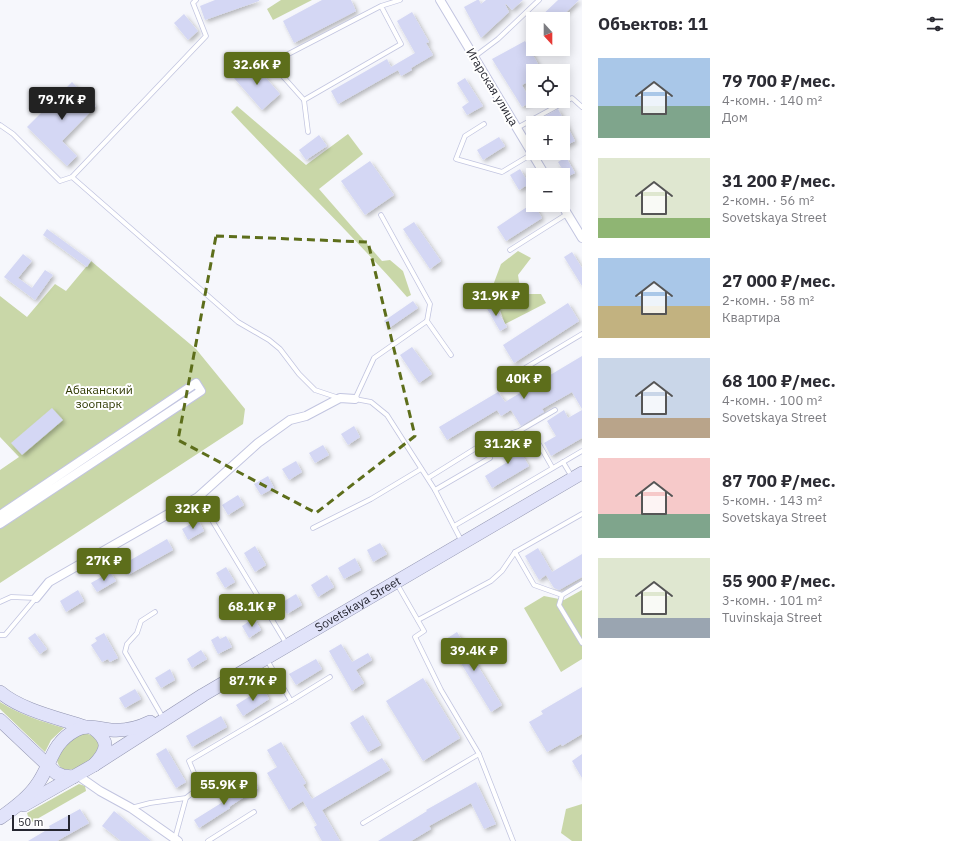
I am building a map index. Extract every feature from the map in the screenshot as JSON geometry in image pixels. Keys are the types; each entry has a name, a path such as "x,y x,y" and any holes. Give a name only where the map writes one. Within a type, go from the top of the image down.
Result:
{"main road":[{"name":"Sovetskaya Street","path":"94,765 188,705 287,645 577,476"},
{"path":"0,692 6,697 38,712 89,727 113,730 127,730 138,727 188,705"},
{"path":"5,727 56,773 63,776 75,776"},
{"path":"5,727 34,760 38,774 37,785"},
{"path":"89,727 102,734 105,742 105,748 102,756 94,765 0,818 19,804 37,785 48,766 57,745 64,737 77,729 89,727"}],"street":[{"name":"Игарская улица","path":"440,0 526,144"},
{"path":"567,214 582,238"},
{"path":"0,515 196,383 201,391 0,524"},
{"path":"36,598 49,582 198,497 258,443 290,420 306,416 340,398 355,399"},
{"path":"75,776 100,792 130,808 177,840"}],"lane":[{"path":"308,132 304,100 271,63 381,6 400,0"},
{"path":"474,58 498,39 539,0"},
{"path":"0,125 13,134 60,181 72,176 206,36 194,1"},
{"path":"304,100 401,44 381,6"},
{"path":"517,128 572,98 582,107"},
{"path":"484,124 465,136 456,159 502,172 526,158"},
{"path":"72,176 238,322 269,340 280,349 299,374 315,390 340,398"},
{"path":"381,214 430,304 427,321 374,358 355,399 371,402 387,415 428,478 462,542"},
{"path":"510,250 567,214"},
{"path":"427,321 451,355"},
{"path":"505,380 582,334"},
{"path":"428,478 489,440 518,431 555,410"},
{"path":"535,437 552,467"},
{"path":"454,526 582,450"},
{"path":"435,490 490,458"},
{"path":"563,462 577,476"},
{"path":"313,528 371,499 421,469"},
{"path":"198,497 287,645"},
{"path":"418,620 491,581 502,571 515,552 582,514"},
{"path":"515,552 534,585 562,594"},
{"path":"396,582 424,631 415,637 441,690 479,754 513,841"},
{"path":"582,583 562,594 559,605 582,643"},
{"path":"0,602 11,597 36,598"},
{"path":"0,635 5,635 36,598"},
{"path":"156,612 141,621 137,633 127,644 125,652 162,716"},
{"path":"266,658 291,701"},
{"path":"130,808 150,803 186,798 200,787 189,761 330,677"},
{"path":"363,822 479,754"},
{"path":"177,840 186,798"},
{"path":"208,841 254,812"}],"highlighted area":[{"path":"216,236 368,242 415,436 316,513 178,440"}],"green space":[{"path":"281,0 312,0 273,20 267,9"},
{"path":"237,106 306,165 348,134 363,154 319,189 382,261 390,260 403,271 411,295 407,297 364,250 231,112"},
{"path":"518,251 531,258 518,275 521,294 541,294 546,303 505,324 492,288 501,264"},
{"name":"Абаканский зоопарк","path":"91,261 196,349 245,409 243,424 0,583 0,470 19,457 0,437 0,296 27,317 55,284 66,291"},
{"path":"582,590 582,659 561,672 524,608 544,596 564,600"},
{"path":"0,702 23,714 64,728 51,740 45,752 0,709"},
{"path":"80,734 89,734 95,738 99,743 97,751 85,764 69,770 63,769 58,765 57,757 60,748 65,742"},
{"path":"79,784 85,786 86,791 30,823 27,813"},
{"path":"582,804 582,841 572,841 561,833 566,809"}],"building":[{"path":"215,0 259,1 205,20 200,6"},
{"path":"322,0 351,0 356,11 294,43 283,21"},
{"path":"479,0 481,4 486,0 523,0 512,10 505,4 509,12 481,38 464,7"},
{"path":"558,0 579,0 566,12 545,12"},
{"path":"412,12 429,42 426,43 433,55 411,68 412,70 401,76 398,70 338,104 331,91 387,59 391,67 415,53 397,21"},
{"path":"184,14 198,31 188,40 174,23"},
{"path":"525,41 526,56 534,56 538,64 526,64 526,83 522,85 526,93 526,105 522,107 492,59"},
{"path":"252,62 280,94 262,110 234,78"},
{"path":"465,78 483,106 467,115 462,107 469,102 457,83"},
{"path":"72,82 96,106 62,141 77,156 67,166 27,127"},
{"path":"558,109 562,116 546,116"},
{"path":"570,132 575,141 570,144"},
{"path":"319,135 327,146 306,160 299,150"},
{"path":"499,137 505,146 483,160 477,150"},
{"path":"561,160 568,160 575,173 570,176 570,168 562,168 558,162"},
{"path":"370,161 394,195 365,215 341,181"},
{"path":"520,169 526,179 526,186 519,190 510,175"},
{"path":"526,208 526,212 538,212 542,218 506,241 497,227"},
{"path":"414,222 441,261 430,269 403,229"},
{"path":"47,229 91,261 87,267 43,235"},
{"path":"572,252 582,268 582,286 564,257"},
{"path":"23,254 32,261 18,278 32,288 45,270 53,275 35,300 4,277"},
{"path":"413,301 418,308 389,328 384,321"},
{"path":"492,303 507,327 500,331 486,307"},
{"path":"568,303 579,321 514,363 503,345"},
{"path":"412,347 432,374 419,383 400,355"},
{"path":"582,356 582,409 572,392 542,409 544,412 521,426 511,410 501,416 497,410 447,440 439,427 498,392 505,402"},
{"path":"52,408 63,420 22,455 11,443"},
{"path":"564,410 568,418 582,410 582,438 551,456 544,443 556,436 547,421"},
{"path":"354,426 360,437 348,445 341,434"},
{"path":"513,440 529,466 492,488 485,476 509,461 501,447"},
{"path":"323,445 329,455 315,463 309,453"},
{"path":"296,461 302,472 289,480 282,469"},
{"path":"268,476 274,488 261,495 254,484"},
{"path":"238,495 244,505 228,515 222,505"},
{"path":"198,520 204,531 188,540 182,529"},
{"path":"167,539 173,550 128,575 122,565"},
{"path":"380,543 387,554 373,562 367,550"},
{"path":"255,546 266,565 255,572 244,553"},
{"path":"538,548 552,572 582,554 582,577 559,590 554,588 546,575 539,580 525,556"},
{"path":"355,558 361,570 344,579 338,568"},
{"path":"226,567 235,582 225,588 216,573"},
{"path":"110,572 116,581 97,592 91,583"},
{"path":"327,575 334,587 318,597 311,585"},
{"path":"78,590 84,601 66,612 60,601"},
{"path":"296,594 302,605 287,614 281,603"},
{"path":"254,618 261,630 249,638 242,626"},
{"path":"457,632 502,705 491,712 446,639"},
{"path":"35,633 47,649 40,654 28,638"},
{"path":"104,633 118,658 110,662 108,659 102,662 91,645 97,641 95,638"},
{"path":"218,636 220,639 226,636 232,647 218,654 211,640"},
{"path":"341,644 352,662 368,653 372,660 356,670 364,683 352,691 329,651"},
{"path":"201,650 207,659 192,668 187,659"},
{"path":"316,659 322,669 296,685 289,674"},
{"path":"170,669 175,680 161,688 155,678"},
{"path":"423,678 460,738 423,761 386,701"},
{"path":"582,687 582,734 562,746 561,744 547,752 529,722 543,714 541,711"},
{"path":"263,688 269,699 243,716 236,705"},
{"path":"135,689 141,699 125,708 119,698"},
{"path":"363,715 381,745 368,752 350,723"},
{"path":"221,716 227,727 192,747 186,736"},
{"path":"281,742 306,783 303,785 312,799 382,758 390,770 322,810 340,841 322,841 314,827 317,825 303,801 289,810 267,773 277,767 267,750"},
{"path":"166,748 186,782 176,788 156,754"},
{"path":"582,754 582,778 572,761"},
{"path":"255,782 258,788 199,828 194,820"},
{"path":"476,782 496,824 484,829 471,803 429,826 431,829 411,841 378,841 427,811 426,810"},
{"path":"80,809 89,823 57,841 28,841 50,828 49,826"},
{"path":"114,811 151,841 121,841 102,826"}]}
